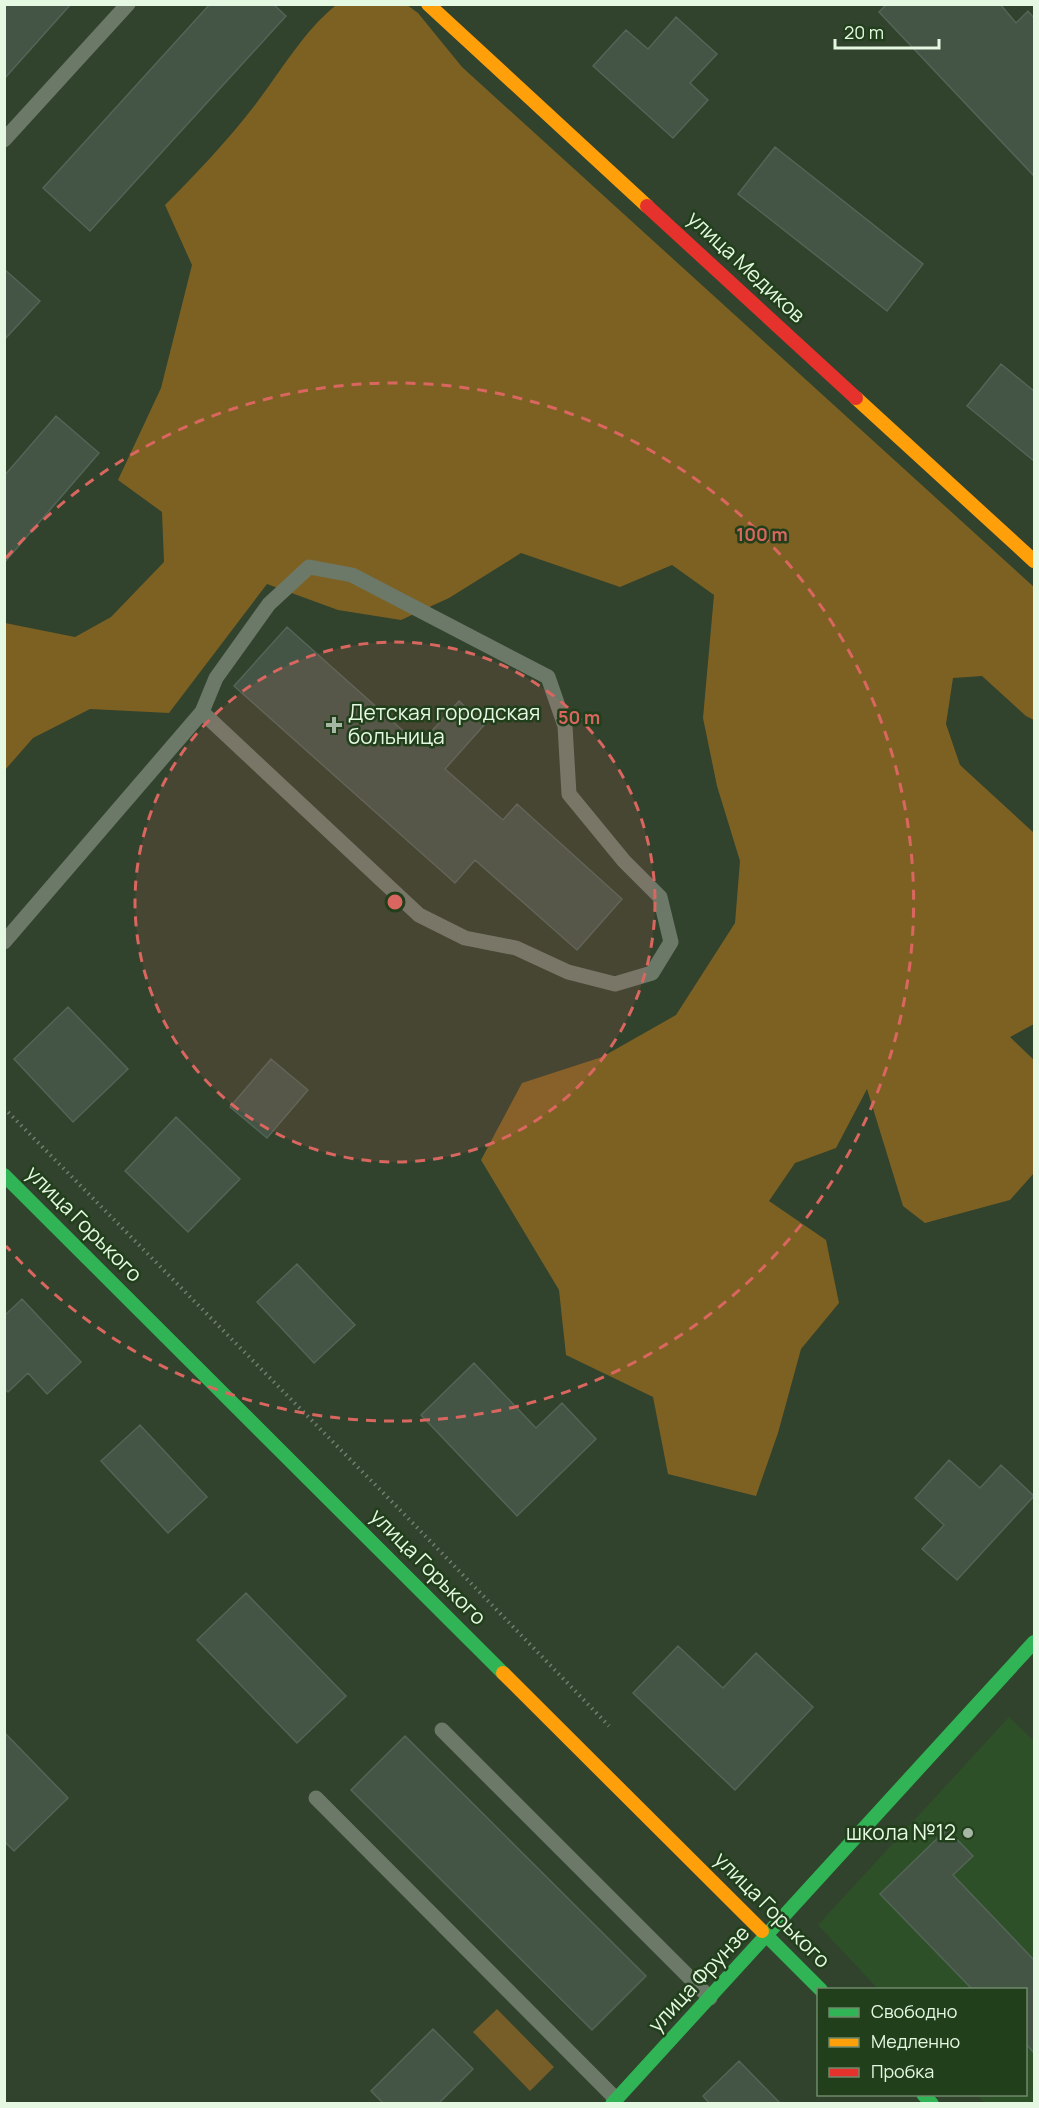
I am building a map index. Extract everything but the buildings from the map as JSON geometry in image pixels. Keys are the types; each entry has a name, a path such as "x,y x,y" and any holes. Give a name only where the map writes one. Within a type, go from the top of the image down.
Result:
{"street":[{"name":"улица Медиков","path":"428,4 1035,561"},
{"name":"улица Горького","path":"4,1175 820,1988"},
{"name":"улица Фрунзе","path":"614,2101 1035,1642"}],"lane":[{"path":"4,140 128,4"},
{"path":"4,942 202,712 216,678 262,613 309,567 352,575 548,677 566,726 569,794 624,861 660,897 671,942 652,973 615,984 568,972 516,948 465,938 419,915 202,712"},
{"path":"442,1730 710,1998"},
{"path":"316,1798 614,2101"}],"path":[{"path":"4,1108 395,1504 616,1734"}],"shaded area":[{"path":"336,5 407,5 418,13 462,67 1034,587 1034,720 1026,716 982,676 953,678 946,724 960,765 1034,833 1034,1024 1010,1037 1034,1060 1034,1173 1010,1200 925,1223 903,1206 867,1089 836,1148 795,1163 769,1201 826,1240 839,1303 801,1349 778,1433 756,1496 668,1474 653,1397 566,1355 559,1290 481,1160 522,1083 602,1057 676,1015 735,923 740,861 717,786 703,718 714,595 672,565 620,587 521,553 449,598 401,620 338,610 267,584 169,713 90,709 33,738 5,770 5,623 75,637 111,617 164,562 162,512 118,480 161,388 192,265 165,205 234,131 313,27"},
{"name":"школа №12","path":"1009,1717 1034,1741 1034,2103 985,2103 977,2096 1027,2096 1027,1988 877,1988 818,1925"},
{"path":"497,2009 554,2067 530,2091 473,2032"}],"traffic: fast":[{"path":"4,1175 503,1673"},
{"path":"612,2104 1034,1642"},
{"path":"762,1931 819,1988"},
{"path":"925,2096 932,2104"}],"traffic: slow":[{"path":"428,4 647,206"},
{"path":"856,398 1034,561"},
{"path":"503,1673 762,1931"}],"traffic: jam":[{"path":"647,206 856,398"}],"place":[{"name":"Детская городская больница","path":"334,725"},
{"name":"школа №12","path":"968,1833"}]}
